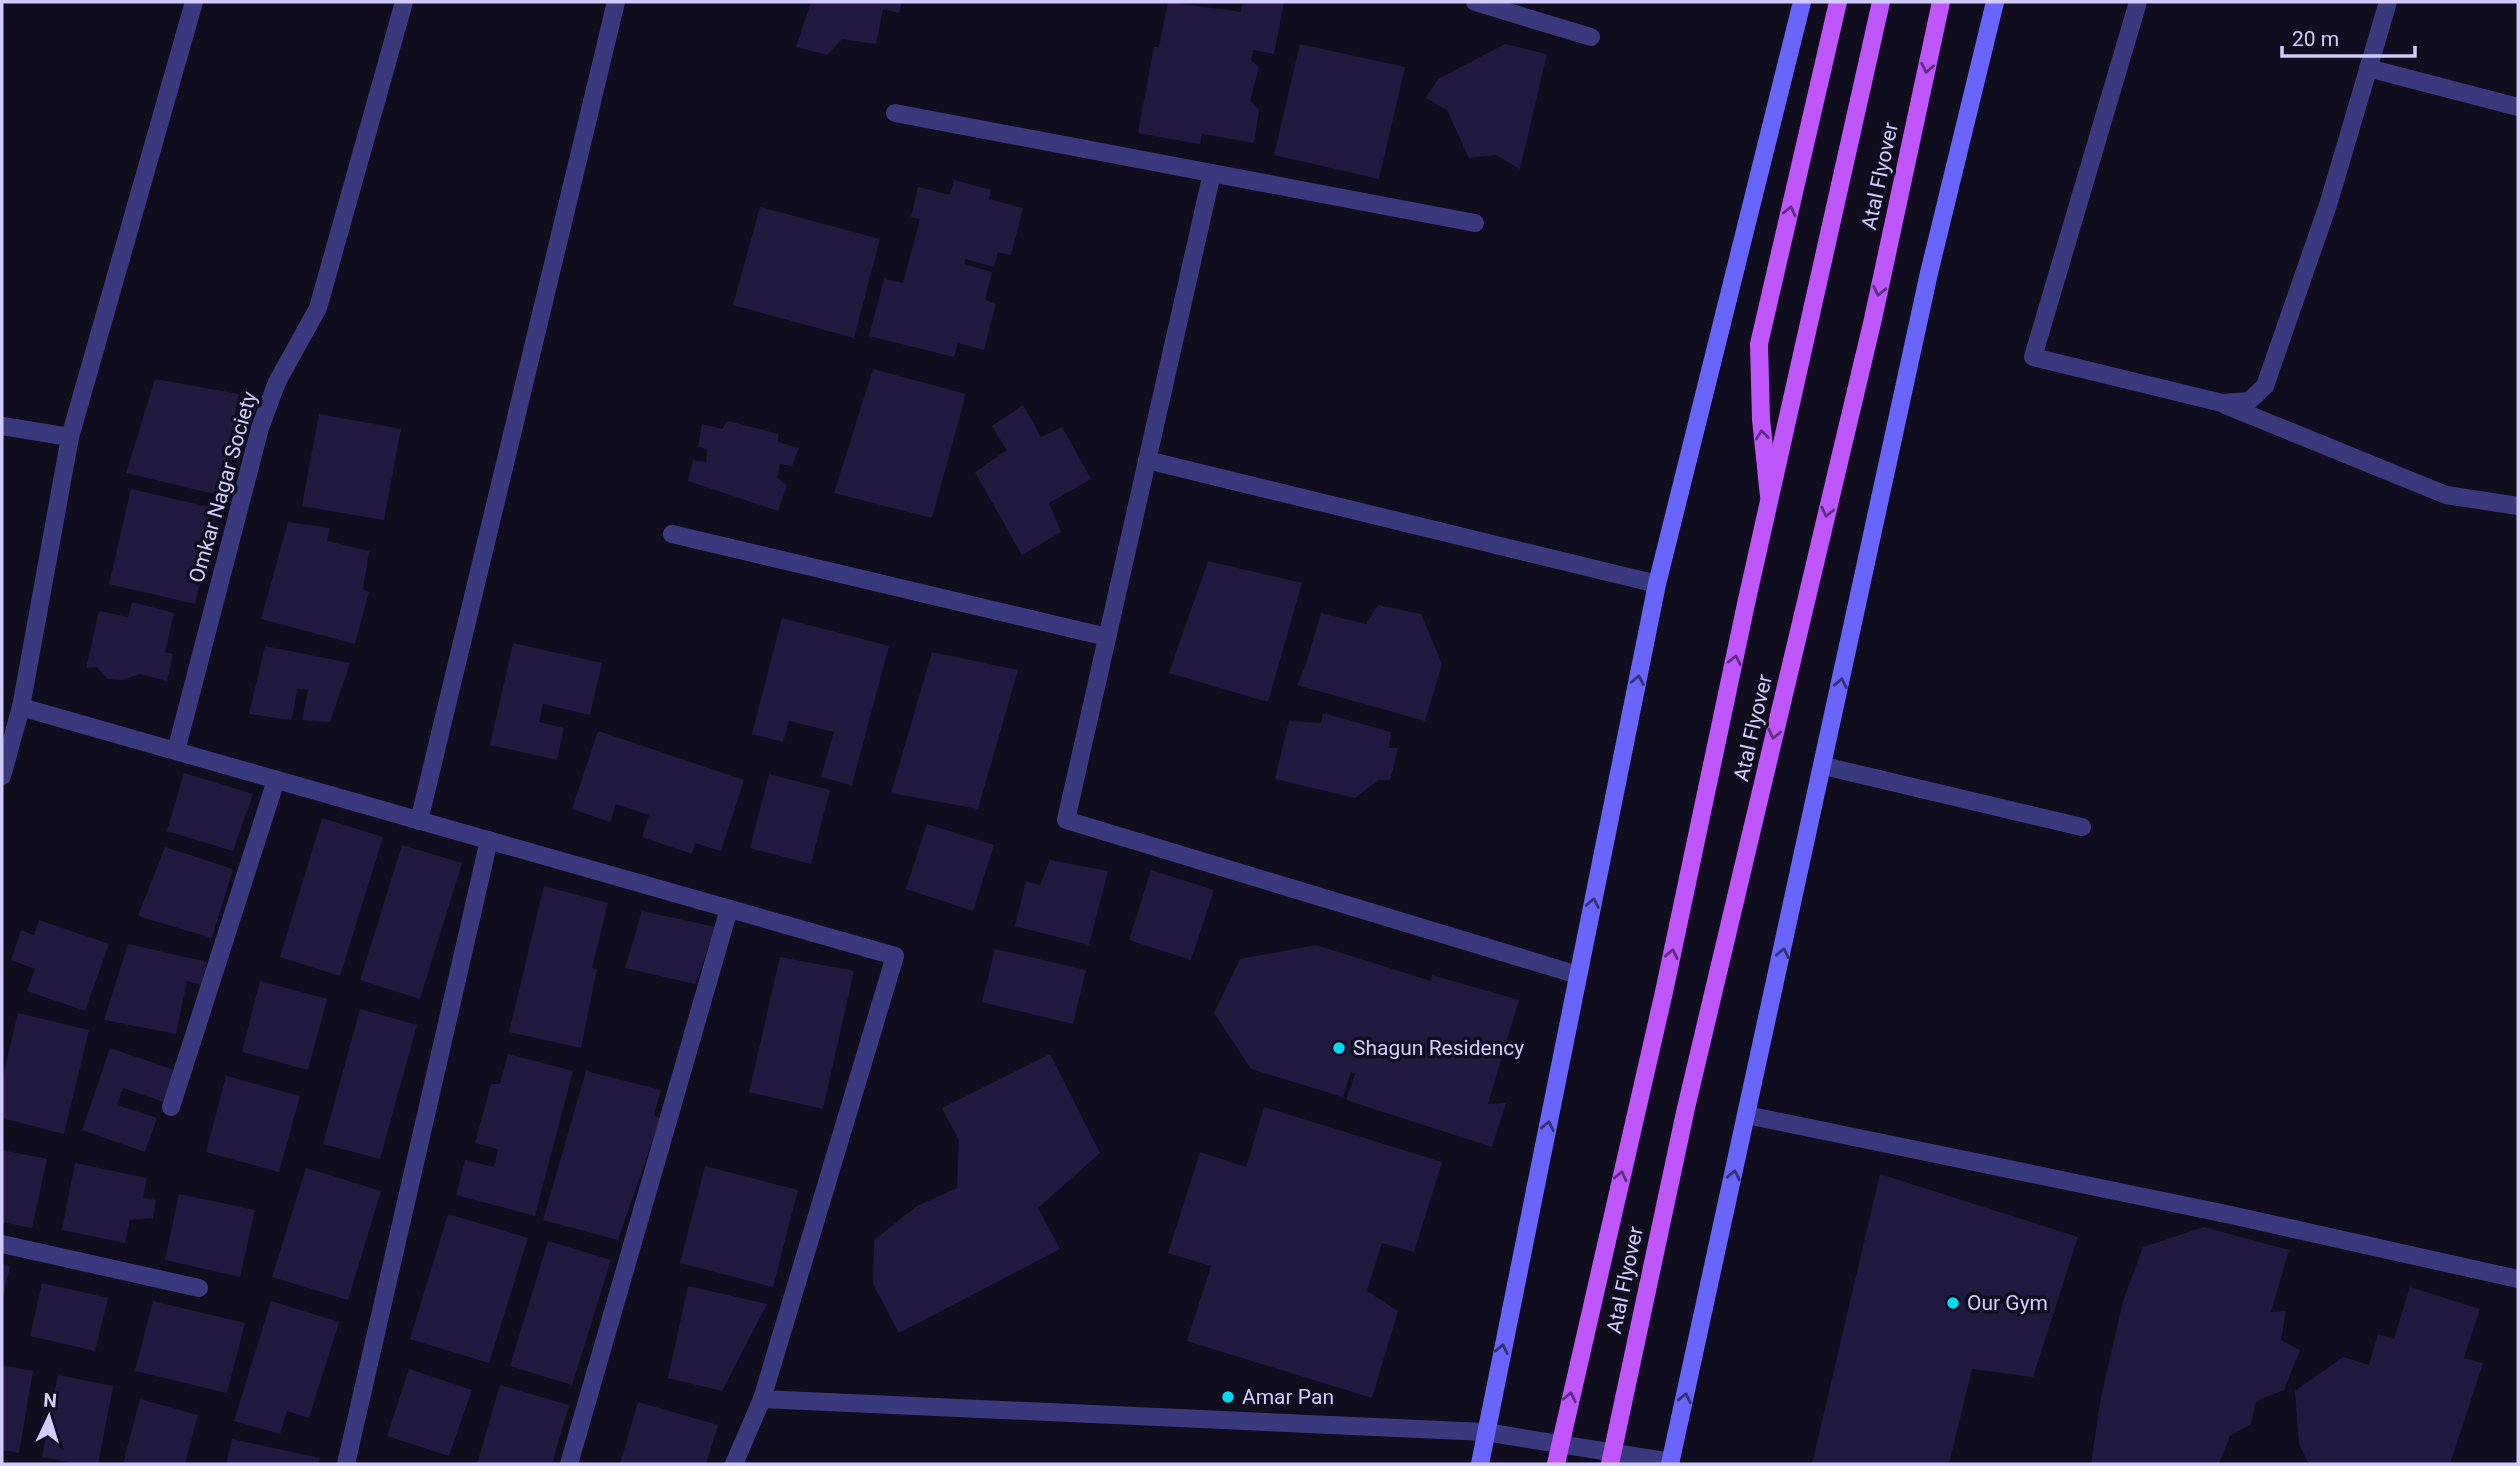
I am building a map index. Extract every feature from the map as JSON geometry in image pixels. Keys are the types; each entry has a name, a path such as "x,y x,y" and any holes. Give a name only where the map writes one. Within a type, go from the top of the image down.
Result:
{"main road":[{"path":"1769,503 1761,419 1759,344 1838,2"},
{"name":"Atal Flyover","path":"1556,1464 1664,992 1769,503 1881,2"},
{"name":"Atal Flyover","path":"1610,1464 1686,1108 1873,319 1941,2"}],"street":[{"path":"2,776 21,707 70,437 194,2"},
{"name":"Omkar Nagar Society","path":"176,751 260,428 277,382 318,308 404,2"},
{"path":"419,821 615,2"},
{"path":"1475,2 1591,37"},
{"path":"1480,1464 1657,584 1802,2"},
{"path":"762,1399 1485,1432 1670,1463 1930,273 1995,2"},
{"path":"2138,2 2034,357 2222,403 2446,495 2518,506"},
{"path":"2222,403 2249,401 2265,386 2328,205 2388,2"},
{"path":"2368,68 2518,107"},
{"path":"895,113 1475,223"},
{"path":"1212,173 1066,820 1578,975"},
{"path":"2,426 70,437"},
{"path":"1147,460 1657,584"},
{"path":"672,534 1107,636"},
{"path":"21,707 895,956 762,1399 734,1464"},
{"path":"1824,766 2082,827"},
{"path":"171,1107 276,780"},
{"path":"346,1464 489,840"},
{"path":"569,1464 729,909"},
{"path":"1747,1115 2231,1215 2518,1279"},
{"path":"2,1244 199,1289"}],"building":[{"path":"811,2 902,2 899,13 883,9 876,44 842,39 827,55 796,47"},
{"path":"1168,2 1241,12 1243,2 1284,2 1274,54 1253,50 1251,60 1259,67 1250,101 1259,110 1254,143 1202,134 1200,144 1138,133 1154,47 1159,47"},
{"path":"1300,44 1405,67 1379,179 1274,155"},
{"path":"1505,44 1547,54 1520,169 1496,155 1469,158 1447,110 1426,98 1438,79"},
{"path":"954,180 991,190 989,199 1023,208 1011,255 998,252 994,267 965,259 964,264 992,272 985,300 996,304 984,350 958,343 954,357 869,336 884,279 903,283 920,219 911,217 918,187 950,195"},
{"path":"760,207 880,239 854,338 733,305"},
{"path":"873,369 966,394 932,518 834,493"},
{"path":"155,379 239,394 219,495 126,473"},
{"path":"1023,405 1041,437 1062,427 1091,479 1049,503 1061,532 1022,555 975,472 1007,450 992,426"},
{"path":"319,414 401,429 384,520 302,506"},
{"path":"728,421 778,434 778,442 799,448 792,466 780,464 777,478 787,485 778,511 688,481 693,460 706,462 707,449 698,447 702,424 722,429"},
{"path":"131,489 218,509 195,604 109,584"},
{"path":"288,522 330,528 327,541 369,551 363,589 369,592 355,644 261,619"},
{"path":"1208,561 1302,583 1268,702 1169,673"},
{"path":"132,602 174,613 165,652 173,654 167,681 140,674 122,680 108,679 97,667 86,668 99,611 128,617"},
{"path":"1378,605 1421,614 1442,664 1425,721 1297,685 1321,613 1366,624"},
{"path":"782,618 889,646 852,785 821,777 834,732 789,721 783,742 752,734"},
{"path":"513,643 602,663 590,715 543,704 539,722 564,728 557,760 490,745"},
{"path":"265,646 350,663 330,722 302,720 308,690 297,689 292,720 249,714"},
{"path":"932,652 1018,670 978,809 891,793"},
{"path":"1323,713 1391,732 1389,748 1398,748 1390,780 1378,780 1355,798 1275,779 1289,721 1321,723"},
{"path":"598,731 744,780 721,851 695,843 692,854 642,837 649,815 616,804 610,822 572,809"},
{"path":"184,773 253,794 233,851 167,831"},
{"path":"769,774 830,790 811,864 750,848"},
{"path":"322,818 383,837 340,976 280,957"},
{"path":"927,824 994,845 973,911 906,889"},
{"path":"402,845 462,863 420,999 360,980"},
{"path":"165,847 233,869 212,938 138,916"},
{"path":"1050,860 1108,871 1089,945 1015,926 1026,881 1040,885"},
{"path":"1151,870 1214,890 1191,960 1129,940"},
{"path":"544,886 608,903 592,968 597,969 581,1048 509,1032"},
{"path":"642,911 716,927 695,984 625,968"},
{"path":"39,920 109,944 85,1011 27,991 35,969 11,960 21,930 34,935"},
{"path":"128,944 207,962 201,985 187,981 176,1034 104,1020"},
{"path":"1316,945 1431,981 1432,975 1519,1000 1488,1104 1506,1103 1492,1147 1346,1100 1355,1074 1351,1072 1343,1097 1251,1069 1214,1013 1240,959"},
{"path":"995,949 1086,970 1073,1024 982,1002"},
{"path":"780,957 854,971 823,1109 749,1092"},
{"path":"260,981 327,999 308,1070 242,1052"},
{"path":"360,1009 417,1025 380,1159 323,1144"},
{"path":"18,1013 89,1030 64,1134 2,1118 2,1080"},
{"path":"110,1048 174,1070 164,1102 123,1088 117,1105 157,1118 145,1152 82,1130"},
{"path":"508,1054 573,1071 535,1216 456,1195 465,1160 494,1167 498,1149 475,1143 491,1084 500,1084"},
{"path":"1050,1054 1100,1153 1038,1208 1060,1249 899,1333 873,1284 874,1240 917,1206 957,1188 959,1140 942,1108"},
{"path":"586,1071 661,1090 654,1115 660,1119 618,1240 543,1220"},
{"path":"226,1076 300,1096 279,1172 206,1152"},
{"path":"1264,1107 1442,1162 1414,1252 1382,1243 1367,1291 1398,1311 1372,1398 1187,1341 1211,1266 1168,1253 1200,1152 1246,1167"},
{"path":"2,1150 47,1159 32,1228 2,1222"},
{"path":"75,1163 147,1178 143,1198 156,1200 153,1218 130,1220 125,1243 62,1230"},
{"path":"705,1166 798,1190 773,1287 680,1263"},
{"path":"306,1168 381,1191 348,1300 272,1277"},
{"name":"Our Gym","path":"1880,1174 2078,1237 2033,1377 1972,1369 1949,1464 1812,1464"},
{"path":"179,1194 255,1210 240,1277 165,1260"},
{"path":"448,1214 528,1238 489,1363 410,1339"},
{"path":"2204,1227 2289,1250 2271,1312 2286,1311 2281,1340 2300,1350 2284,1390 2256,1401 2251,1424 2230,1436 2219,1464 2091,1464 2100,1402 2123,1301 2143,1247"},
{"path":"548,1241 611,1260 572,1385 510,1366"},
{"path":"2,1265 10,1266 3,1297 2,1296"},
{"path":"42,1283 108,1298 95,1351 30,1336"},
{"path":"688,1286 767,1304 722,1391 668,1378"},
{"path":"2410,1287 2480,1309 2464,1358 2483,1363 2450,1464 2309,1464 2299,1444 2295,1391 2343,1357 2369,1365 2378,1334 2394,1339"},
{"path":"153,1301 245,1323 227,1393 135,1371"},
{"path":"271,1301 339,1322 309,1418 287,1411 280,1434 234,1421"},
{"path":"2,1365 33,1371 19,1453 2,1450"},
{"path":"409,1369 472,1390 449,1456 387,1436"},
{"path":"58,1375 113,1386 98,1464 79,1464 42,1457"},
{"path":"500,1385 569,1405 552,1464 477,1464"},
{"path":"140,1399 198,1415 185,1464 123,1464"},
{"path":"638,1402 718,1425 706,1464 620,1464"},
{"path":"232,1439 320,1458 319,1464 226,1464"}],"place":[{"name":"Shagun Residency","path":"1339,1048"},
{"name":"Our Gym","path":"1953,1303"},
{"name":"Amar Pan","path":"1228,1397"}]}
